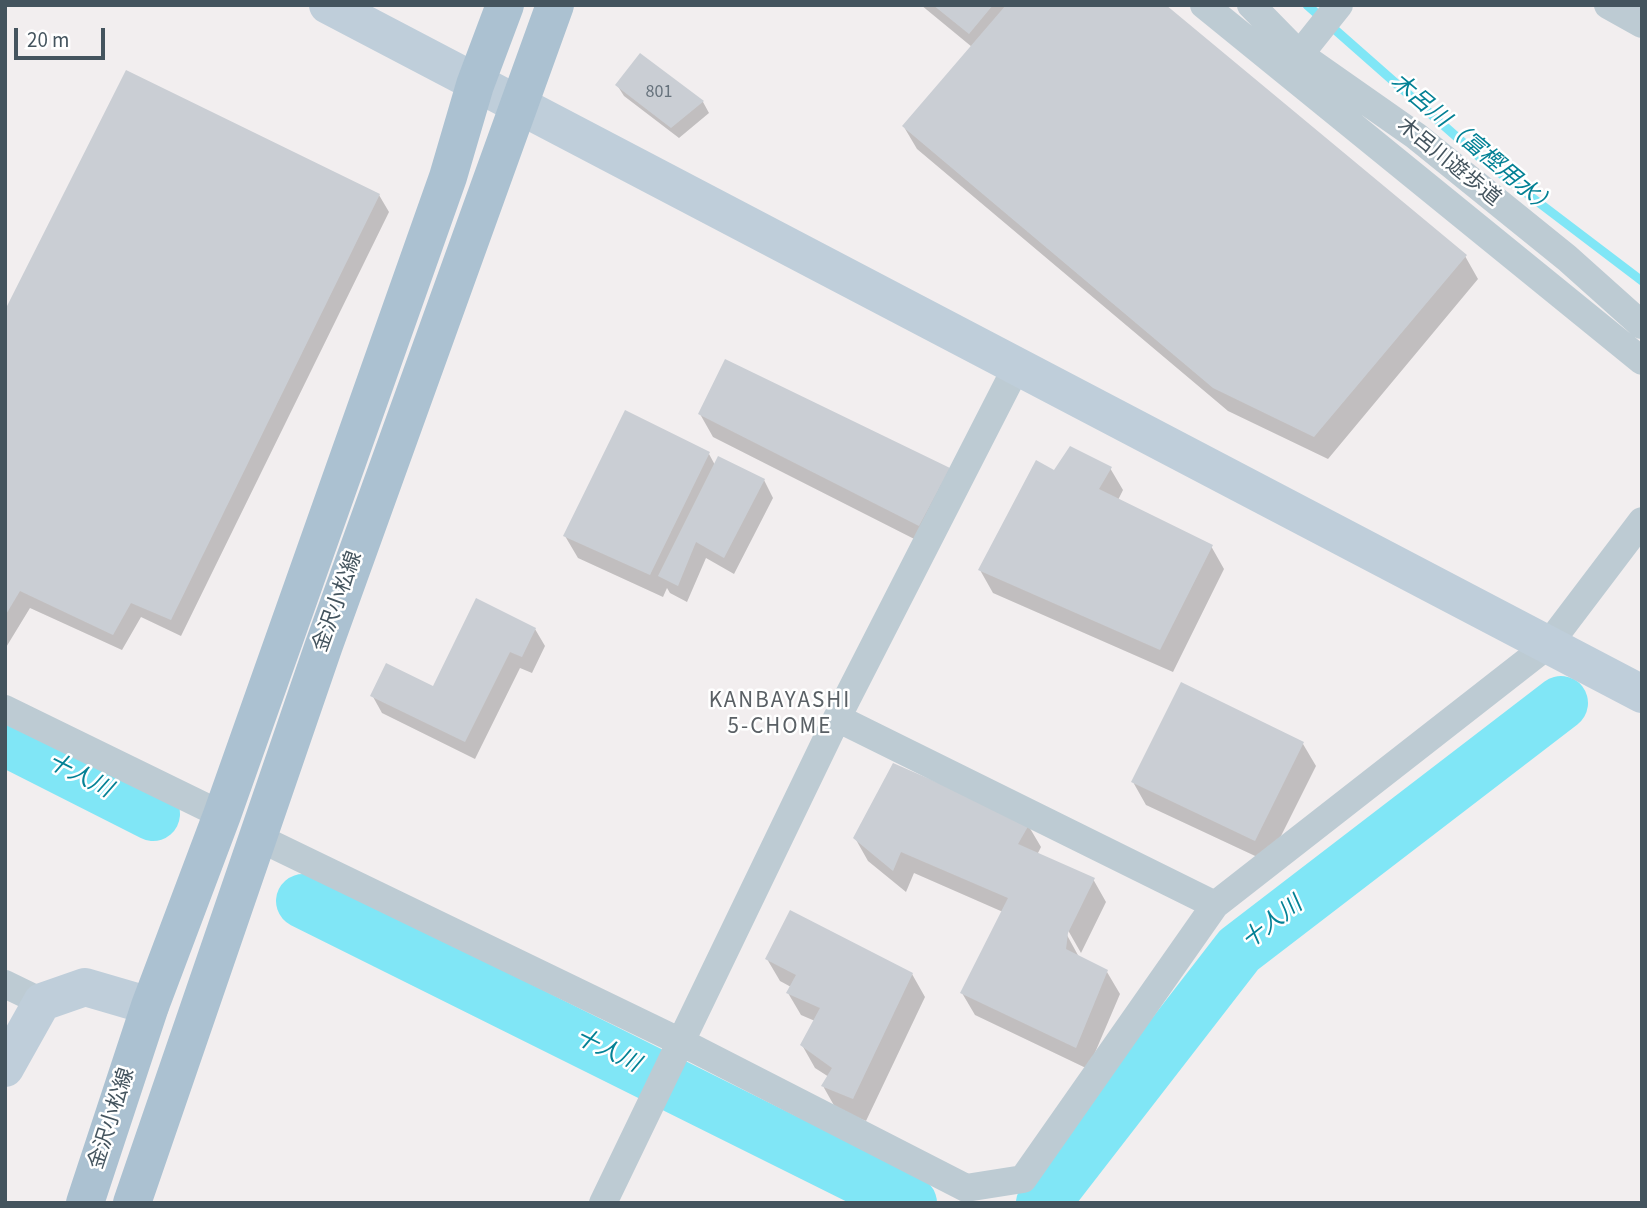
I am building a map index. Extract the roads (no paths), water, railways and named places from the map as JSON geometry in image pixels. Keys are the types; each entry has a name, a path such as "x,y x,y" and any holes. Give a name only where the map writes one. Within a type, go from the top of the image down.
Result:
{"main road":[{"name":"金沢小松線","path":"85,1203 150,1006 222,815 448,177 475,85 505,5"},
{"name":"金沢小松線","path":"132,1203 324,645 555,5"}],"street":[{"path":"328,5 475,85 520,105 1016,368 1642,694"},
{"path":"1205,5 1299,55 1642,361"},
{"name":"木呂川遊歩道","path":"1251,5 1299,55 1416,136 1567,258 1642,325"},
{"path":"1608,5 1642,24"},
{"path":"1299,55 1336,8"},
{"path":"603,1203 656,1098 837,718 1016,368"},
{"path":"257,837 677,1054 966,1188 1023,1179 1215,905 1548,645 1642,521"},
{"path":"5,709 222,815"},
{"path":"837,718 1215,905"},
{"path":"5,984 42,1002"},
{"path":"5,1068 42,1002 85,988 150,1006"}],"waterway":[{"name":"木呂川（富樫用水）","path":"1307,5 1484,161 1642,281"},
{"name":"十人川","path":"1043,1203 1239,950 1561,703"},
{"name":"十人川","path":"5,739 153,814"},
{"name":"十人川","path":"303,901 910,1203"}],"district":[{"name":"KANBAYASHI 5-CHOME","path":"780,715"}]}
